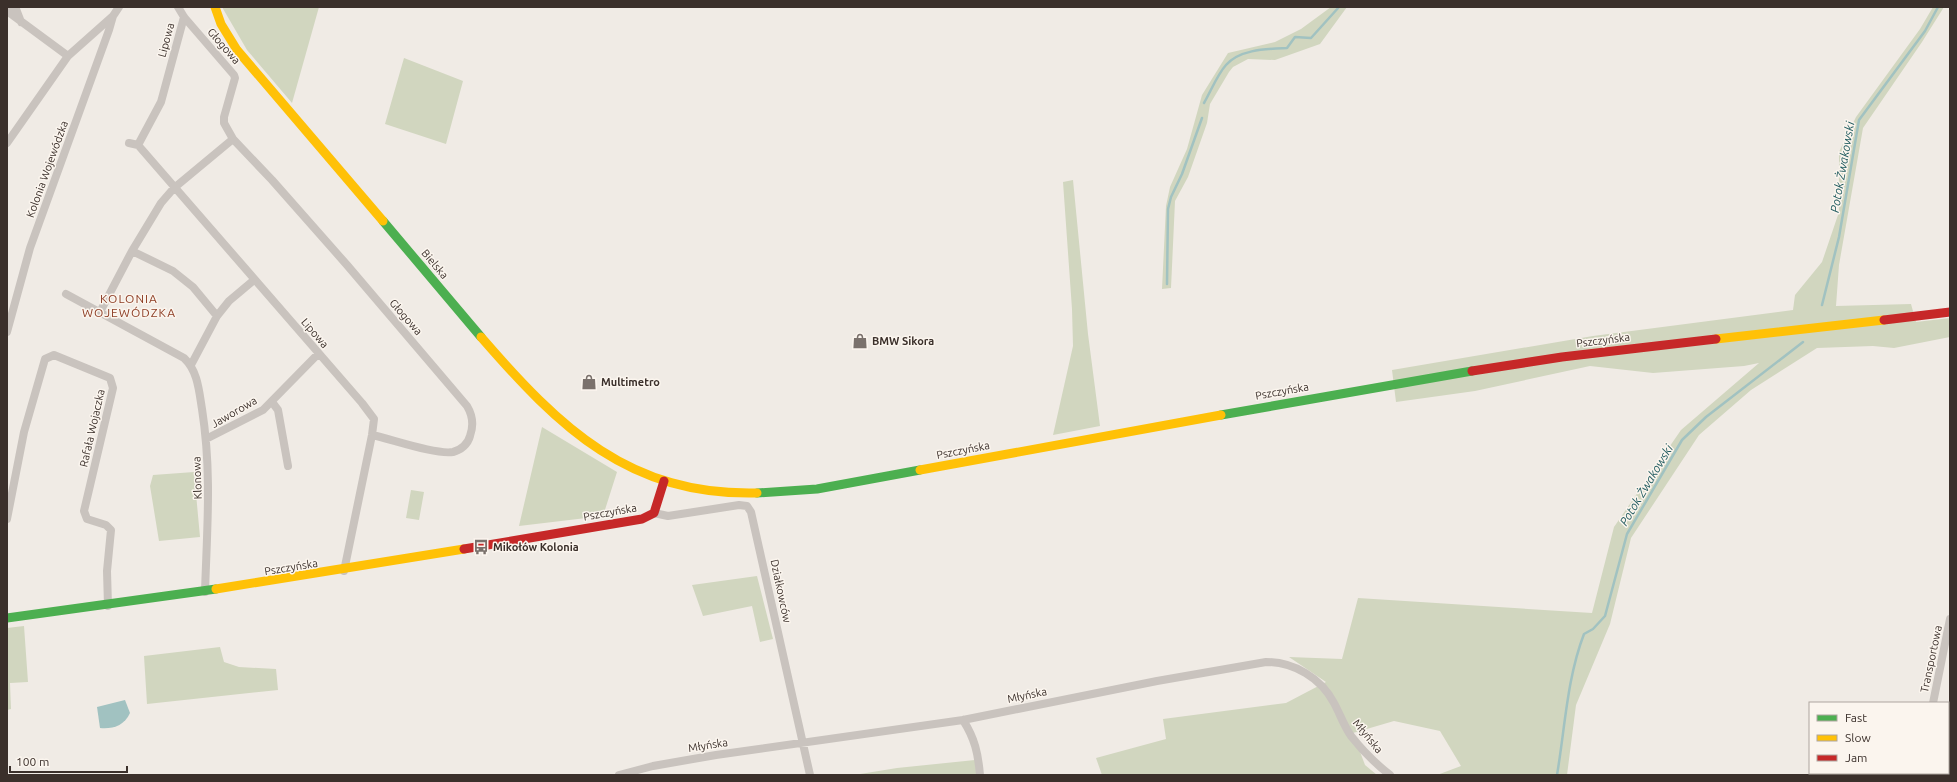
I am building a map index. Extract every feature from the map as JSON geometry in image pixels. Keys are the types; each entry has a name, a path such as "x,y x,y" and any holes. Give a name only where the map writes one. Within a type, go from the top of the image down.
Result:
{"main road":[{"name":"Bielska","path":"207,7 221,24 237,50 280,101 504,364 554,417 591,446 617,461 664,481"},
{"name":"Bielska","path":"215,7 221,24"},
{"name":"Pszczyńska","path":"7,618 108,606 205,592 344,570 642,519 654,513 664,481 702,490 739,493 811,489 1442,375 1570,356 1950,312"}],"street":[{"path":"13,7 16,9 22,23"},
{"path":"7,143 68,56 112,16 119,7"},
{"name":"Lipowa","path":"178,7 184,17 161,102 138,145 374,418 372,435 344,570"},
{"path":"7,11 68,56"},
{"name":"Kolonia Wojewódzka","path":"7,332 30,248 109,30 112,16"},
{"name":"Głogowa","path":"184,17 234,75 235,78 224,117 224,123 233,139 272,180 352,271 468,406 472,417 472,432 468,442 455,452 442,452 372,435"},
{"path":"100,312 132,250 161,203 174,188 233,139"},
{"path":"129,143 138,145"},
{"path":"132,250 173,271 193,287 217,316"},
{"path":"66,294 184,358 191,365 217,316 229,301 254,280"},
{"name":"Jaworowa","path":"206,439 263,410 318,354"},
{"name":"Rafała Wojaczka","path":"7,519 24,432 45,359 54,355 110,378 113,388 84,511 87,519 106,525 111,530 107,571 108,606"},
{"name":"Klonowa","path":"191,365 198,389 206,439 209,504 205,592"},
{"name":"Jaworowa","path":"272,402 278,410 288,466"},
{"name":"Działkowców","path":"654,513 668,516 739,505 747,506 749,509 764,564 810,775"},
{"name":"Transportowa","path":"1933,702 1950,619"},
{"name":"Młyńska","path":"618,775 653,766 803,742 963,720 1157,681 1266,662 1280,662 1293,666 1322,685 1334,702 1351,736 1390,775"},
{"path":"963,720 978,750 980,775"}],"green space":[{"path":"222,7 319,7 292,103 247,50"},
{"path":"1331,7 1347,7 1320,44 1275,60 1248,59 1233,67 1229,72 1210,104 1207,123 1188,177 1175,201 1171,288 1162,289 1166,206 1170,187 1187,149 1202,95 1228,53 1275,42 1301,29"},
{"path":"1933,7 1944,7 1863,128 1839,265 1836,306 1911,304 1916,322 1950,318 1950,337 1894,348 1873,346 1817,348 1751,390 1699,435 1631,538 1610,624 1576,705 1567,775 1437,775 1461,766 1440,731 1394,721 1353,733 1365,765 1377,775 1102,775 1096,758 1166,739 1163,719 1286,703 1326,682 1289,657 1342,659 1358,598 1592,613 1614,527 1681,430 1759,363 1744,366 1653,373 1590,366 1475,391 1396,402 1392,370 1593,336 1793,310 1795,295 1822,262 1839,212 1839,152 1856,117 1920,29"},
{"path":"404,58 463,81 446,144 385,124"},
{"path":"1073,180 1088,334 1100,426 1053,435 1073,346 1072,309 1063,182"},
{"path":"542,427 617,472 603,516 519,526"},
{"path":"194,472 200,537 159,541 150,486 153,475"},
{"path":"411,490 424,492 419,520 406,518"},
{"path":"757,576 773,639 760,642 752,606 703,616 692,585"},
{"path":"24,626 28,682 10,683 11,709 7,710 7,628"},
{"path":"220,647 224,662 239,667 276,669 278,690 147,704 144,656"},
{"path":"975,760 978,775 854,775 897,768"}],"water":[{"path":"125,700 130,713 125,721 118,726 100,728 97,707"}],"waterway":[{"path":"1204,103 1220,73 1232,60 1254,51 1287,48 1295,37 1311,38 1339,7"},
{"name":"Potok Żwakowski","path":"1822,305 1839,237 1859,120 1925,31 1938,7"},
{"path":"1167,284 1168,209 1171,197 1182,174 1202,118"},
{"name":"Potok Żwakowski","path":"1557,775 1567,703 1578,651 1584,634 1593,629 1605,616 1627,534 1682,440 1706,417 1803,342"}],"traffic: fast":[{"path":"383,221 481,337"},
{"path":"1221,415 1472,371"},
{"path":"757,493 817,489 920,470"},
{"path":"7,618 216,589"}],"traffic: slow":[{"path":"215,7 221,24 237,50 383,221"},
{"path":"1716,339 1884,320"},
{"path":"481,337 539,400 569,427 601,450 634,469 671,483 712,491 757,493"},
{"path":"920,470 1221,415"},
{"path":"216,589 464,549"}],"traffic: jam":[{"path":"1884,320 1950,312"},
{"path":"1472,371 1562,357 1716,339"},
{"path":"464,549 642,519 654,513 664,481"}],"place":[{"name":"BMW Sikora","path":"860,341"},
{"name":"Multimetro","path":"589,382"},
{"name":"Mikołów Kolonia","path":"481,547"}],"district":[{"name":"KOLONIA WOJEWÓDZKA","path":"129,305"}]}
